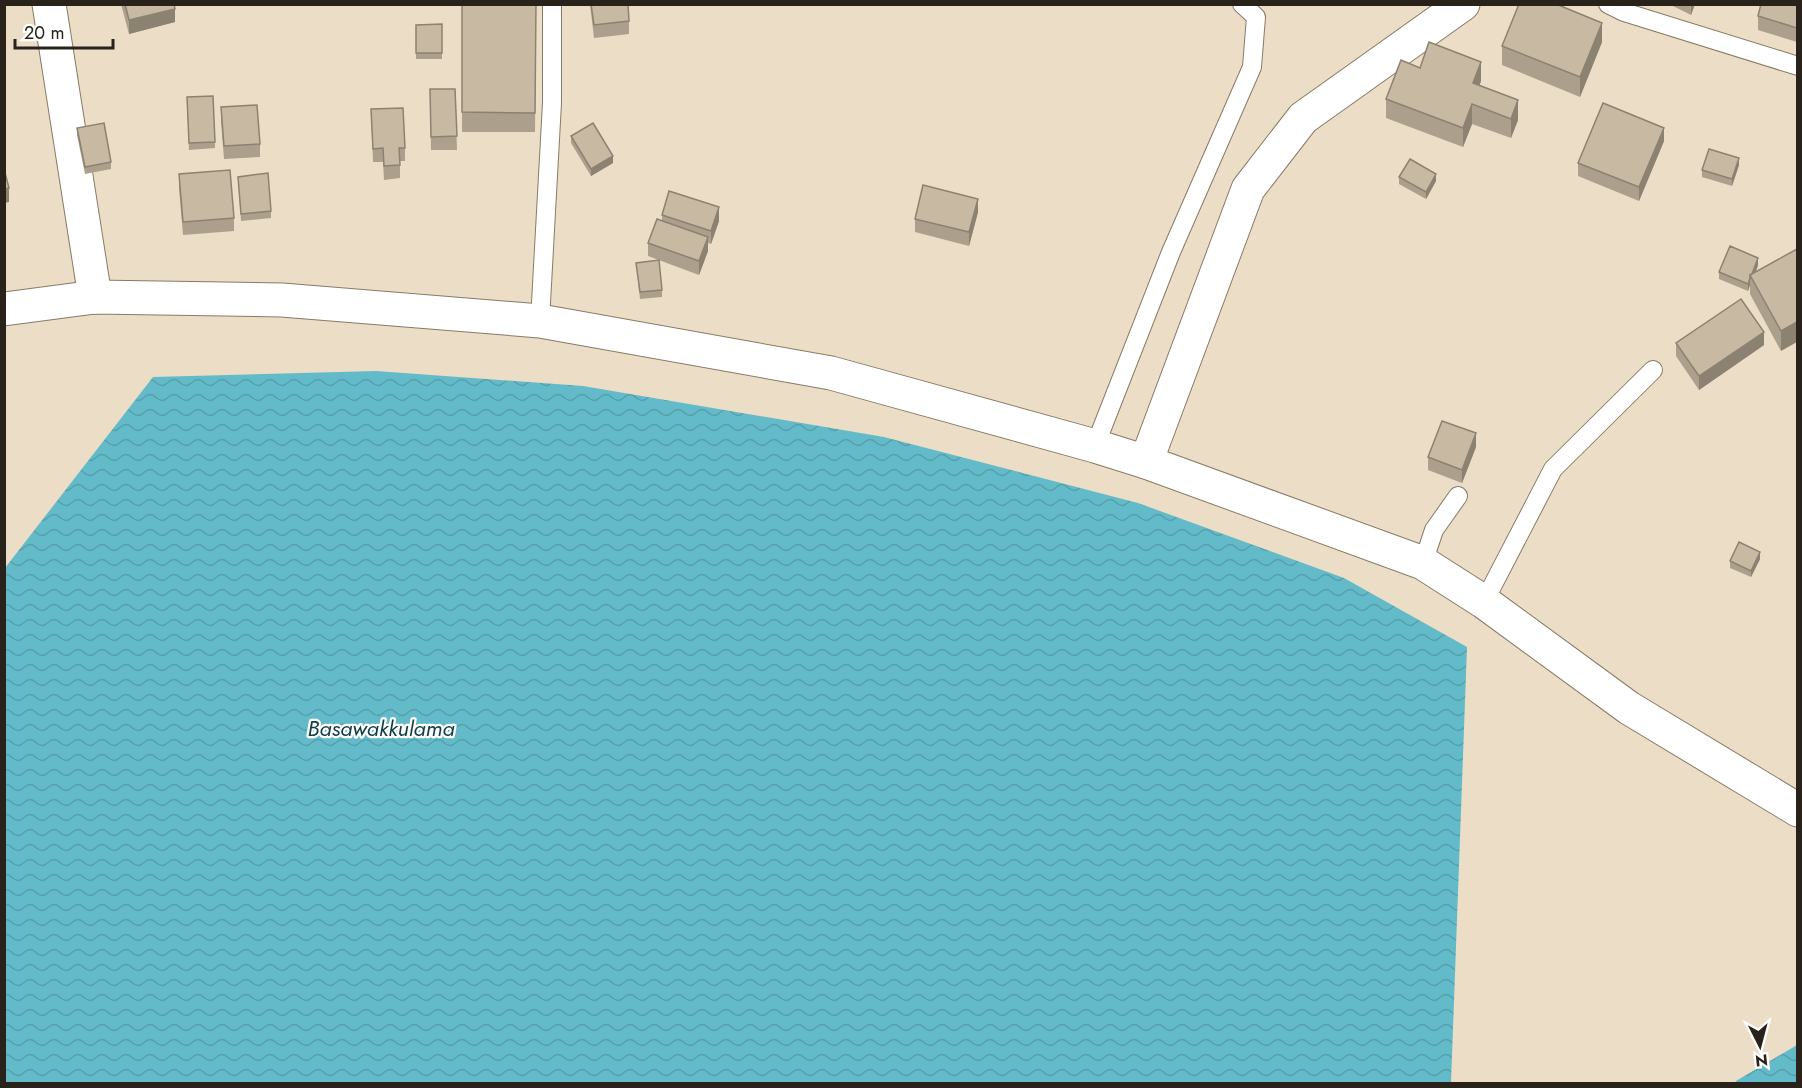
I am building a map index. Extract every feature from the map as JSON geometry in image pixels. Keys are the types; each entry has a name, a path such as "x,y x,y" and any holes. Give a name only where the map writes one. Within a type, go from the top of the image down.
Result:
{"street":[{"path":"49,4 95,297"},
{"path":"1146,462 1248,189 1303,118 1463,4"},
{"path":"4,309 95,297 282,300 540,321 831,373 1095,446 1146,462 1423,563 1484,602 1629,708 1797,810"}],"lane":[{"path":"540,321 552,103 552,4"},
{"path":"1095,446 1171,252 1252,67 1256,17 1242,4"},
{"path":"1608,4 1624,12 1797,66"},
{"path":"1484,602 1553,469 1653,370"},
{"path":"1423,563 1434,530 1458,496"}],"water":[{"name":"Basawakkulama","path":"376,371 583,386 884,437 1138,503 1344,578 1467,647 1451,1083 5,1083 5,568 153,377"},
{"path":"1797,1045 1797,1083 1735,1083 1736,1081"}],"building":[{"path":"125,4 174,4 175,9 129,20"},
{"path":"462,4 536,4 535,113 462,112"},
{"path":"591,4 628,4 629,21 594,25"},
{"path":"1519,4 1556,4 1602,23 1580,77 1502,46"},
{"path":"1761,4 1797,4 1797,28 1758,16"},
{"path":"442,24 442,53 416,53 416,25"},
{"path":"1429,42 1481,62 1473,83 1518,100 1511,119 1472,104 1463,128 1386,99 1401,60 1420,68"},
{"path":"430,89 455,89 457,136 431,137"},
{"path":"213,96 215,142 189,143 187,97"},
{"path":"1603,103 1664,128 1639,187 1578,163"},
{"path":"257,105 260,144 224,146 221,107"},
{"path":"403,108 405,148 399,148 400,165 384,166 383,148 373,149 371,109"},
{"path":"104,123 111,162 85,167 77,128"},
{"path":"593,123 613,156 591,169 571,136"},
{"path":"1709,149 1739,158 1732,179 1702,170"},
{"path":"1410,159 1436,174 1426,192 1399,177"},
{"path":"4,169 9,188 4,189"},
{"path":"230,170 234,218 183,222 179,174"},
{"path":"268,173 271,211 241,214 238,177"},
{"path":"923,185 978,199 969,232 915,219"},
{"path":"669,191 719,207 711,231 662,215"},
{"path":"657,219 708,237 699,261 648,243"},
{"path":"1730,246 1758,258 1748,284 1719,272"},
{"path":"1797,249 1797,322 1781,331 1750,275"},
{"path":"659,260 662,290 640,292 636,263"},
{"path":"1741,299 1764,332 1699,376 1676,343"},
{"path":"1442,421 1476,433 1462,470 1428,457"},
{"path":"1739,542 1760,552 1751,571 1730,561"}]}
